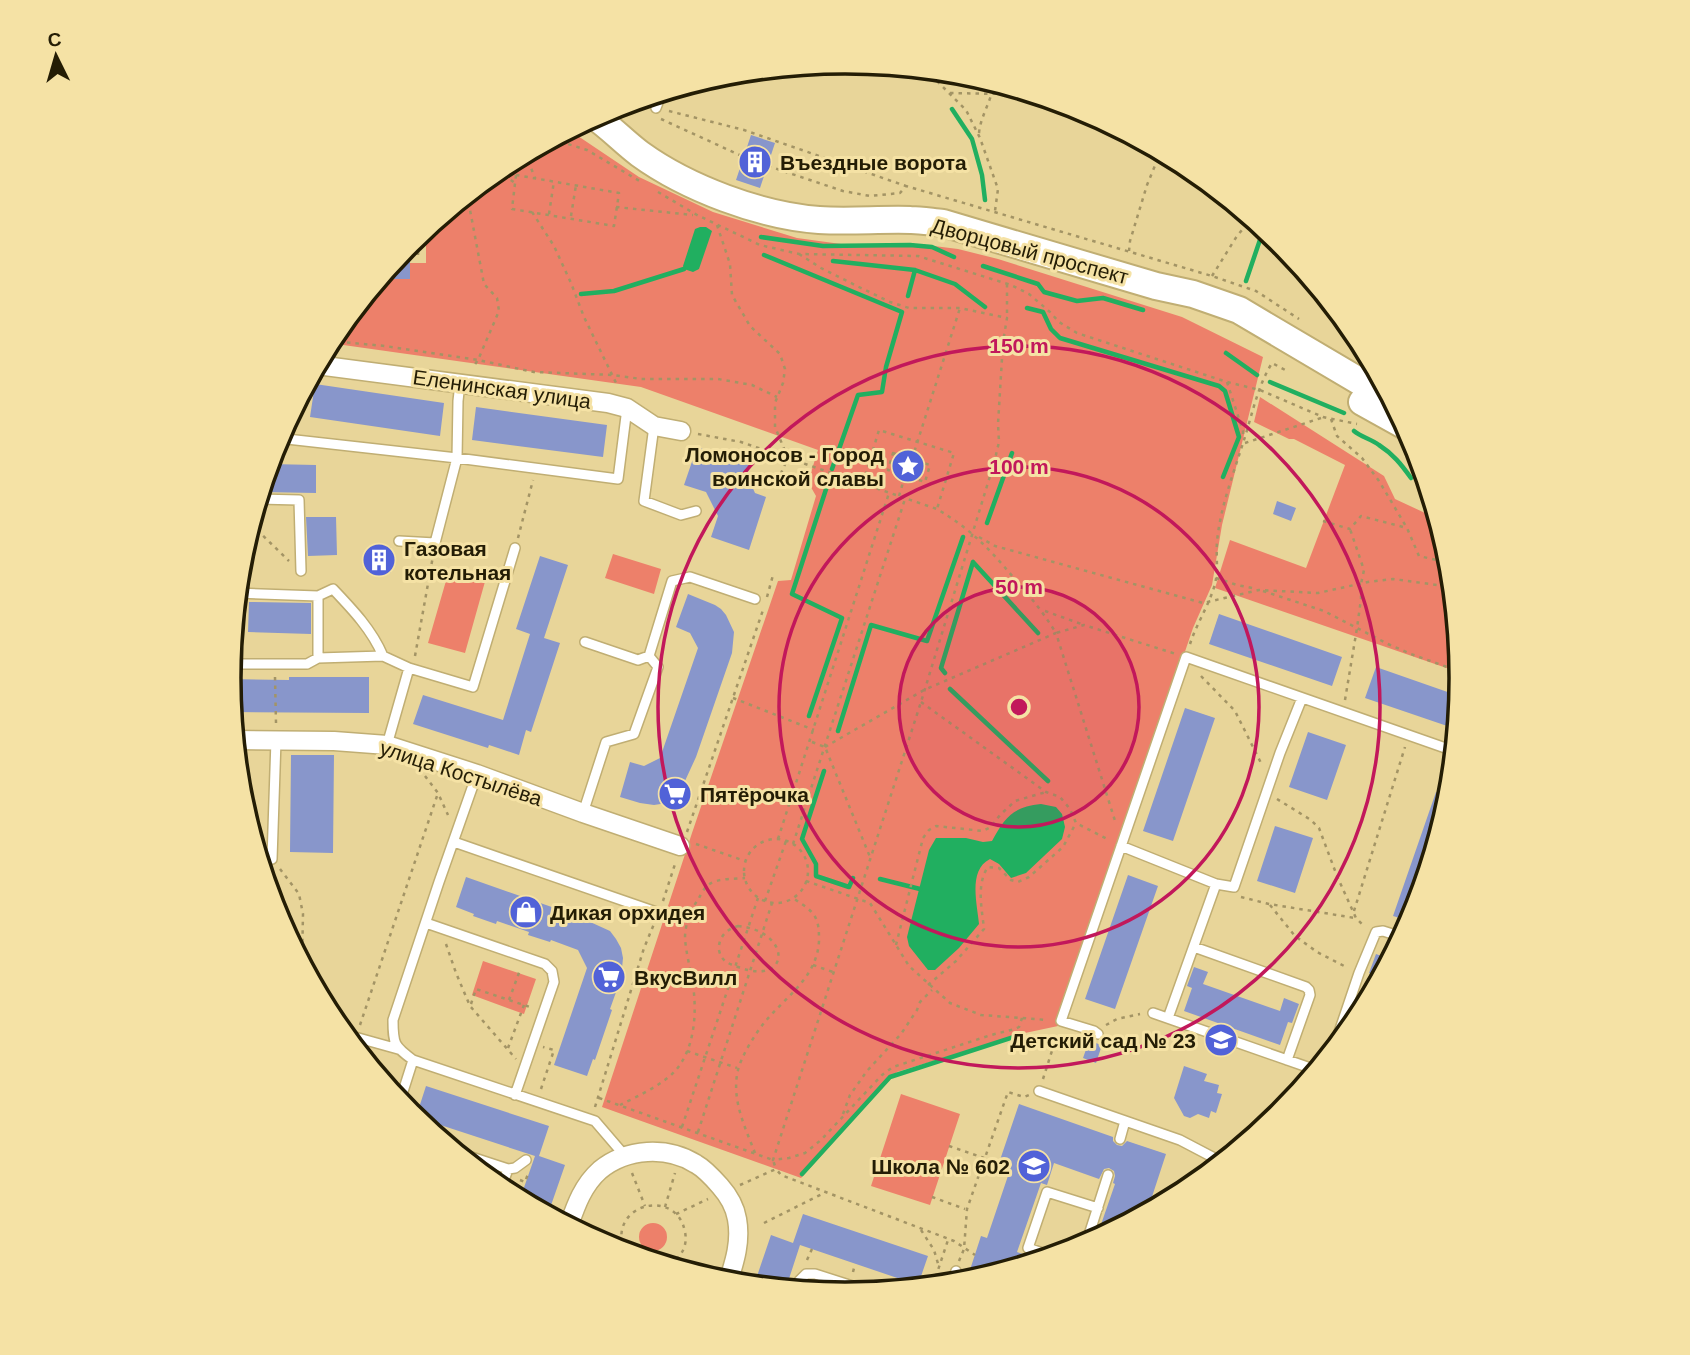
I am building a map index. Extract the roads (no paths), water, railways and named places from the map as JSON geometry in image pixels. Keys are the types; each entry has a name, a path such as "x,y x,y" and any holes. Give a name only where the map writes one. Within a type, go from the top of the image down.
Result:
{"main road":[{"name":"Дворцовый проспект","path":"604,124 666,171 750,207 780,215 819,220 912,220 943,223 1156,286 1193,294 1239,310 1377,391"},
{"name":"Дворцовый проспект","path":"1156,286 1262,341 1390,417"}],"street":[{"name":"Еленинская улица","path":"328,366 608,403 627,408 654,426 681,431"},
{"name":"улица Костылёва","path":"244,738 276,733 387,745 477,774 583,813 686,845"},
{"path":"572,1216 580,1195 601,1169 625,1156 646,1152 680,1157 697,1164 712,1176 731,1203 737,1218 738,1236 732,1271"}],"lane":[{"path":"656,108 658,104"},
{"path":"399,541 435,543 457,458 460,383"},
{"path":"290,439 618,479 627,408"},
{"path":"654,426 644,501 681,515 696,511"},
{"path":"268,499 299,500 301,571"},
{"path":"241,664 307,664 318,658 383,656 409,668 473,687 515,548"},
{"path":"649,656 673,581 690,577 755,599"},
{"path":"247,593 318,596 333,589 356,612 376,640 383,656"},
{"path":"318,596 318,658"},
{"path":"585,642 638,660 649,656"},
{"path":"583,813 606,742 634,734 658,667 649,656"},
{"path":"1096,1033 1061,1021 1186,657 1445,748"},
{"path":"387,745 409,668"},
{"path":"1122,845 1216,884 1234,887 1302,698"},
{"path":"272,859 276,733"},
{"path":"398,1049 393,1037 393,1020 477,774"},
{"path":"454,842 659,913"},
{"path":"1168,1018 1216,884"},
{"path":"426,923 545,964 552,971 554,982 515,1095"},
{"path":"1343,1019 1376,932 1392,934"},
{"path":"1194,947 1309,990 1310,995 1287,1060"},
{"path":"1153,1013 1306,1067"},
{"path":"362,1039 398,1049 413,1060 595,1121 625,1156"},
{"path":"404,1090 413,1060"},
{"path":"1039,1091 1180,1140 1213,1157"},
{"path":"1120,1139 1125,1121"},
{"path":"482,1160 508,1169 515,1168 526,1160"},
{"path":"505,1177 508,1169"},
{"path":"1091,1229 1108,1175"},
{"path":"1035,1250 1028,1248 1047,1192 1098,1208"},
{"path":"800,1280 806,1274 815,1273 839,1282"}],"waterway":[{"path":"952,109 972,139 982,175 985,200"},
{"path":"761,237 823,246 932,247 954,257"},
{"path":"1246,281 1260,239"},
{"path":"764,255 902,312 886,367 882,392 858,395 832,469"},
{"path":"833,261 915,270 955,284 985,307"},
{"path":"983,266 1038,284 1044,292 1077,301 1103,298 1143,310"},
{"path":"581,294 614,291 684,269"},
{"path":"908,296 915,270"},
{"path":"1027,308 1043,312 1051,329 1060,338 1219,386 1225,391 1239,437 1223,477"},
{"path":"1226,353 1257,375"},
{"path":"1270,382 1344,413"},
{"path":"1354,431 1388,452 1411,478"},
{"path":"987,523 1012,453"},
{"path":"809,716 842,618 792,594 829,480"},
{"path":"838,731 871,625 927,641 963,537"},
{"path":"973,562 1038,633"},
{"path":"945,673 941,668 973,562"},
{"path":"950,689 1048,781"},
{"path":"824,771 802,839 816,864 816,876 849,887 853,878"},
{"path":"880,879 920,889"},
{"path":"802,1174 890,1077 1020,1035"}],"place":[{"name":"Въездные ворота","path":"755,162"},
{"name":"Ломоносов - Город воинской славы","path":"908,466"},
{"name":"Газовая котельная","path":"379,560"},
{"name":"Пятёрочка","path":"675,794"},
{"name":"Дикая орхидея","path":"526,912"},
{"name":"ВкусВилл","path":"609,977"},
{"name":"Детский сад № 23","path":"1221,1040"},
{"name":"Школа № 602","path":"1034,1166"}]}
